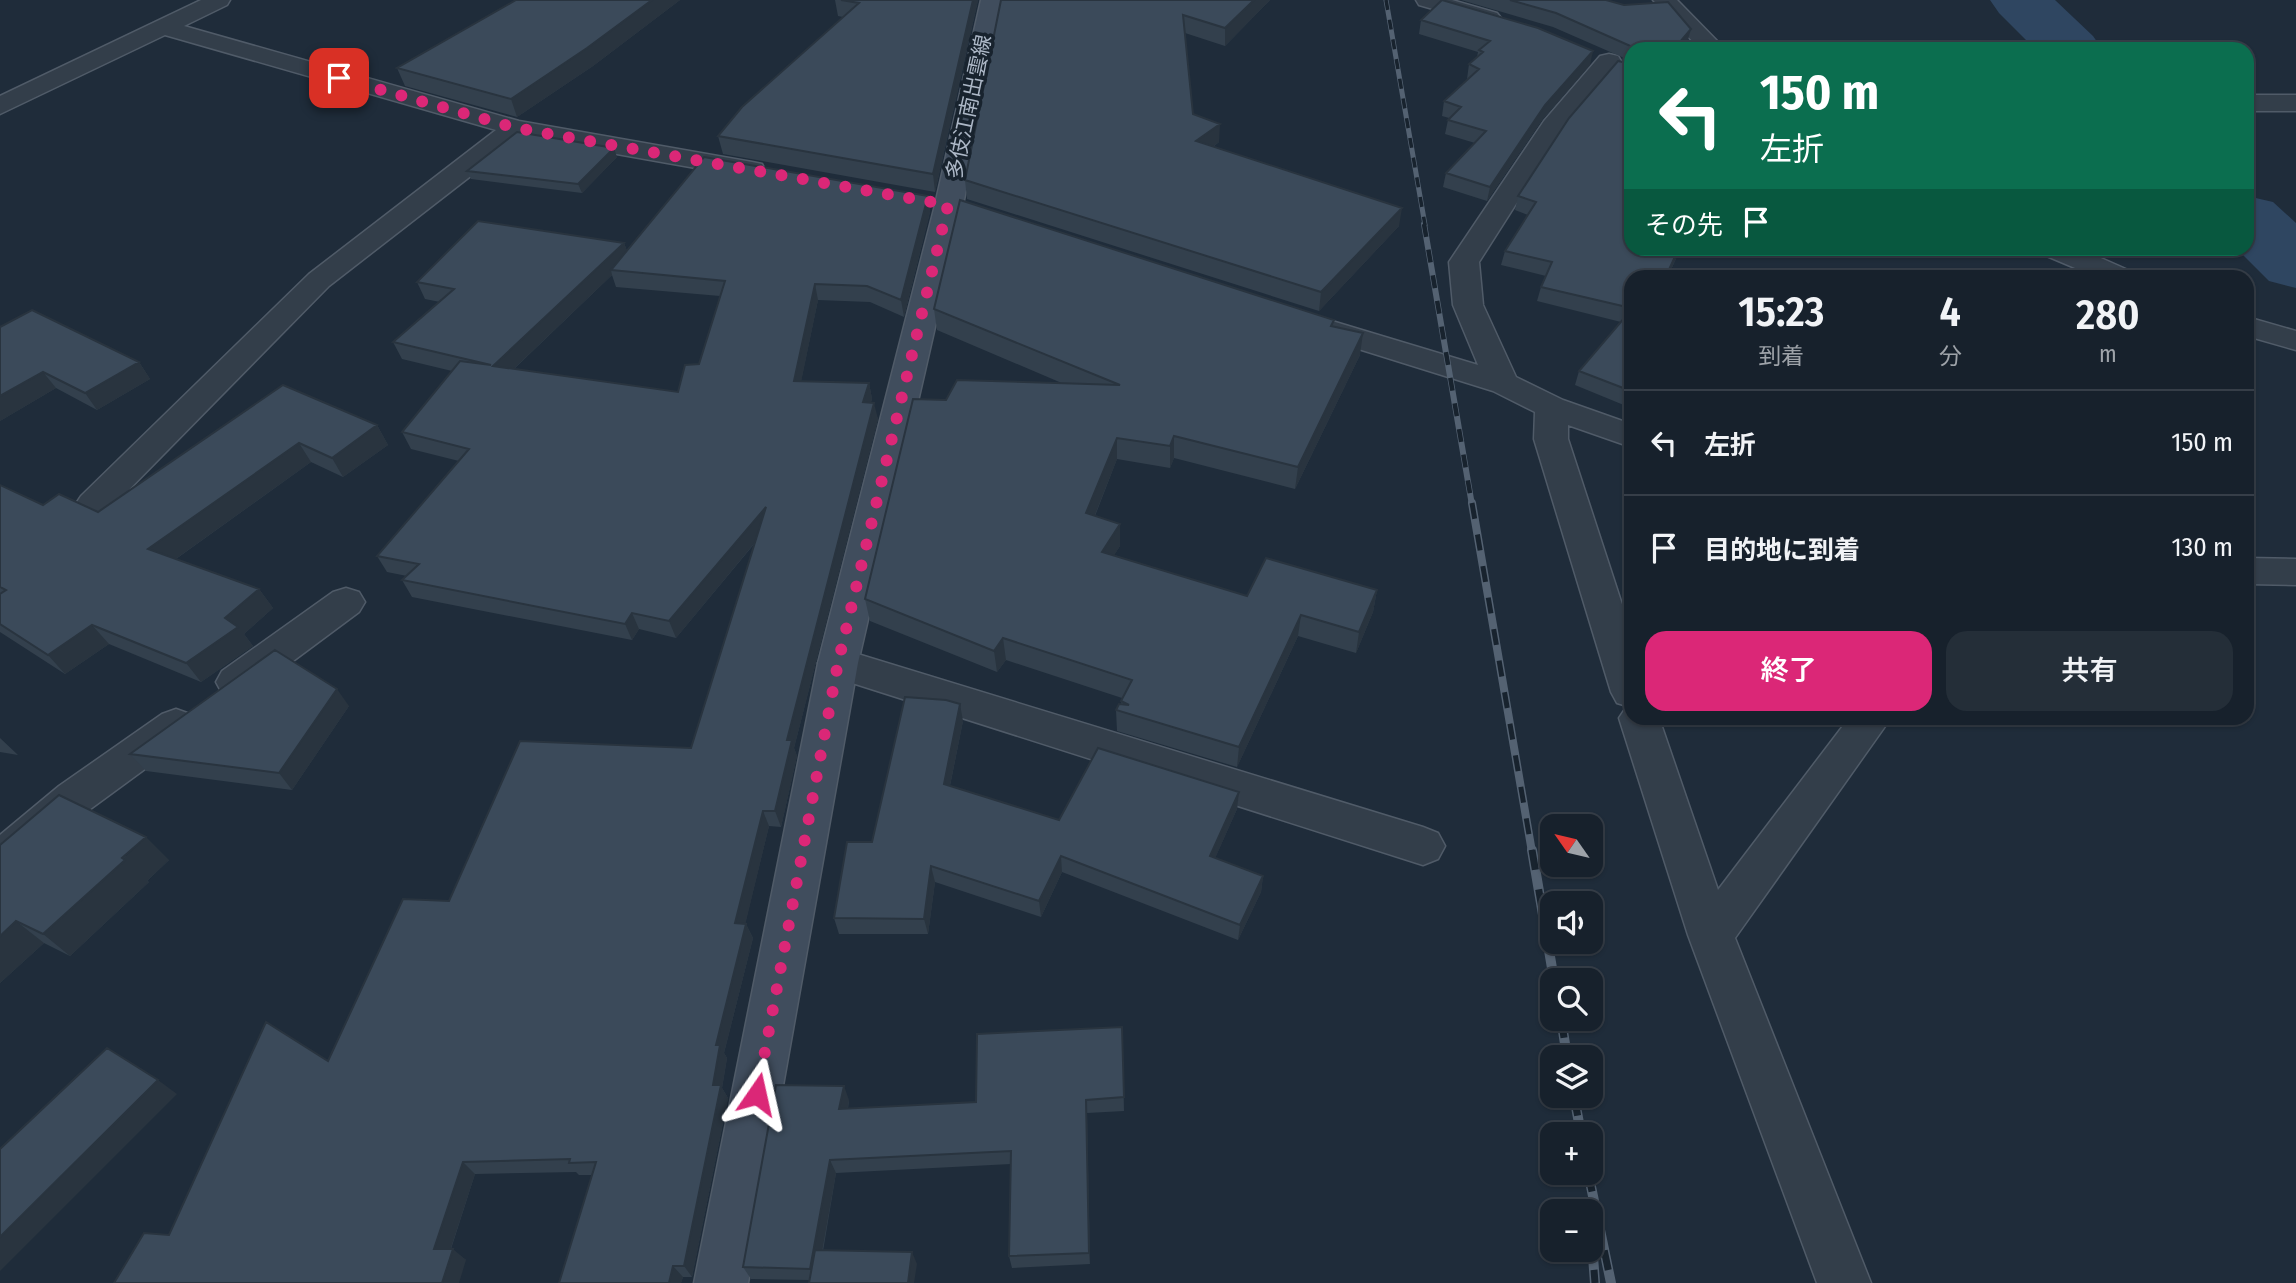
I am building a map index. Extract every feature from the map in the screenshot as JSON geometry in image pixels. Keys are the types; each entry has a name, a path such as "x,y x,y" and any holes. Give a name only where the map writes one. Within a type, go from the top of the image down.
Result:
{"main road":[{"name":"多伎江南出雲線","path":"721,1283 838,663 948,206 992,0"}],"street":[{"path":"0,106 219,0"},
{"path":"1427,0 1505,22"},
{"path":"1664,0 1706,42"},
{"path":"163,27 516,128 771,174"},
{"path":"1504,384 1487,352 1468,305 1464,262 1553,126 1609,61"},
{"path":"2254,103 2296,103"},
{"path":"93,505 319,280 516,128"},
{"path":"2071,256 2104,270"},
{"path":"1290,316 1504,384 1551,407 1624,433"},
{"path":"2254,328 2296,341"},
{"path":"1551,407 1551,439 1624,670"},
{"path":"2254,571 2296,572"},
{"path":"0,861 74,798 346,602"},
{"path":"838,663 1423,846"},
{"path":"1641,725 1711,935 1844,1283"},
{"path":"1711,935 1866,725"}],"building":[{"path":"516,0 652,0 511,99 397,68"},
{"path":"841,0 973,0 933,174 718,136 742,107 859,3"},
{"path":"1001,0 1254,0 1225,28 1183,15 1193,114 1220,124 1196,141 1402,208 1321,292 965,180"},
{"path":"1442,0 1538,28 1593,51 1545,105 1490,187 1446,173 1486,131 1448,120 1461,107 1444,101 1479,69 1469,64 1483,52 1479,50 1490,41 1421,20"},
{"path":"1510,0 1606,0 1624,5 1668,2 1691,29 1680,42 1624,43 1556,13"},
{"path":"1618,61 1624,62 1624,256 1675,256 1669,270 1624,270 1624,306 1541,287 1552,262 1505,251 1536,202 1518,196 1569,118"},
{"path":"517,132 614,148 578,184 467,171"},
{"path":"704,157 928,196 901,300 867,286 815,284 794,381 869,383 863,402 874,403 787,740 792,740 775,811 763,811 735,923 746,924 716,1045 720,1045 713,1085 721,1085 684,1266 673,1266 669,1283 559,1283 596,1162 569,1163 570,1159 463,1162 434,1249 453,1249 442,1283 114,1283 144,1233 169,1235 266,1022 328,1061 403,899 449,901 520,741 691,748 766,507 669,621 632,613 625,624 402,580 419,564 377,556 469,449 402,432 460,361 491,365 393,342 454,289 417,282 478,221 624,243 493,366 678,392 685,365 699,364 725,281 611,270"},
{"path":"960,200 1334,320 1331,326 1363,333 1298,467 1174,436 1170,446 1117,438 1086,513 1120,524 1102,552 1247,596 1266,558 1377,590 1359,632 1301,615 1239,747 1116,710 1119,704 1129,705 1121,701 1132,680 1003,638 994,651 865,599 913,399 946,400 957,380 1120,385 934,309"},
{"path":"32,310 139,362 85,393 43,372 0,396 0,327"},
{"path":"1624,318 1624,388 1579,371"},
{"path":"283,385 377,425 332,458 299,443 148,549 259,589 225,618 238,627 186,663 92,625 48,655 0,624 0,594 6,590 0,587 0,485 43,505 59,494 98,512"},
{"path":"275,650 337,689 279,773 130,754"},
{"path":"905,697 946,700 960,704 944,784 1059,820 1098,748 1239,792 1210,856 1263,876 1240,925 1061,856 1039,901 931,866 924,919 834,918 847,842 872,842"},
{"path":"59,795 146,837 122,858 125,860 43,934 16,921 0,936 0,845"},
{"path":"1122,1027 1124,1097 1086,1100 1089,1253 1009,1256 1011,1151 830,1160 810,1269 743,1267 776,1085 844,1086 839,1109 976,1102 977,1034"},
{"path":"107,1048 158,1080 0,1237 0,1149"},
{"path":"815,1250 912,1252 908,1283 809,1283"}],"waterway":[{"path":"2020,0 2064,42"},
{"path":"2254,225 2296,265"}],"railway":[{"path":"1386,0 1425,225"},
{"path":"1424,224 1472,505"},
{"path":"1472,503 1532,852"},
{"path":"1532,850 1552,968"},
{"path":"1563,1031 1565,1045"},
{"path":"1576,1108 1579,1122"},
{"path":"1591,1185 1611,1283"},
{"path":"1593,1262 1595,1283"}],"route":[{"path":"339,78 516,128 948,205 838,663 757,1094"}]}
